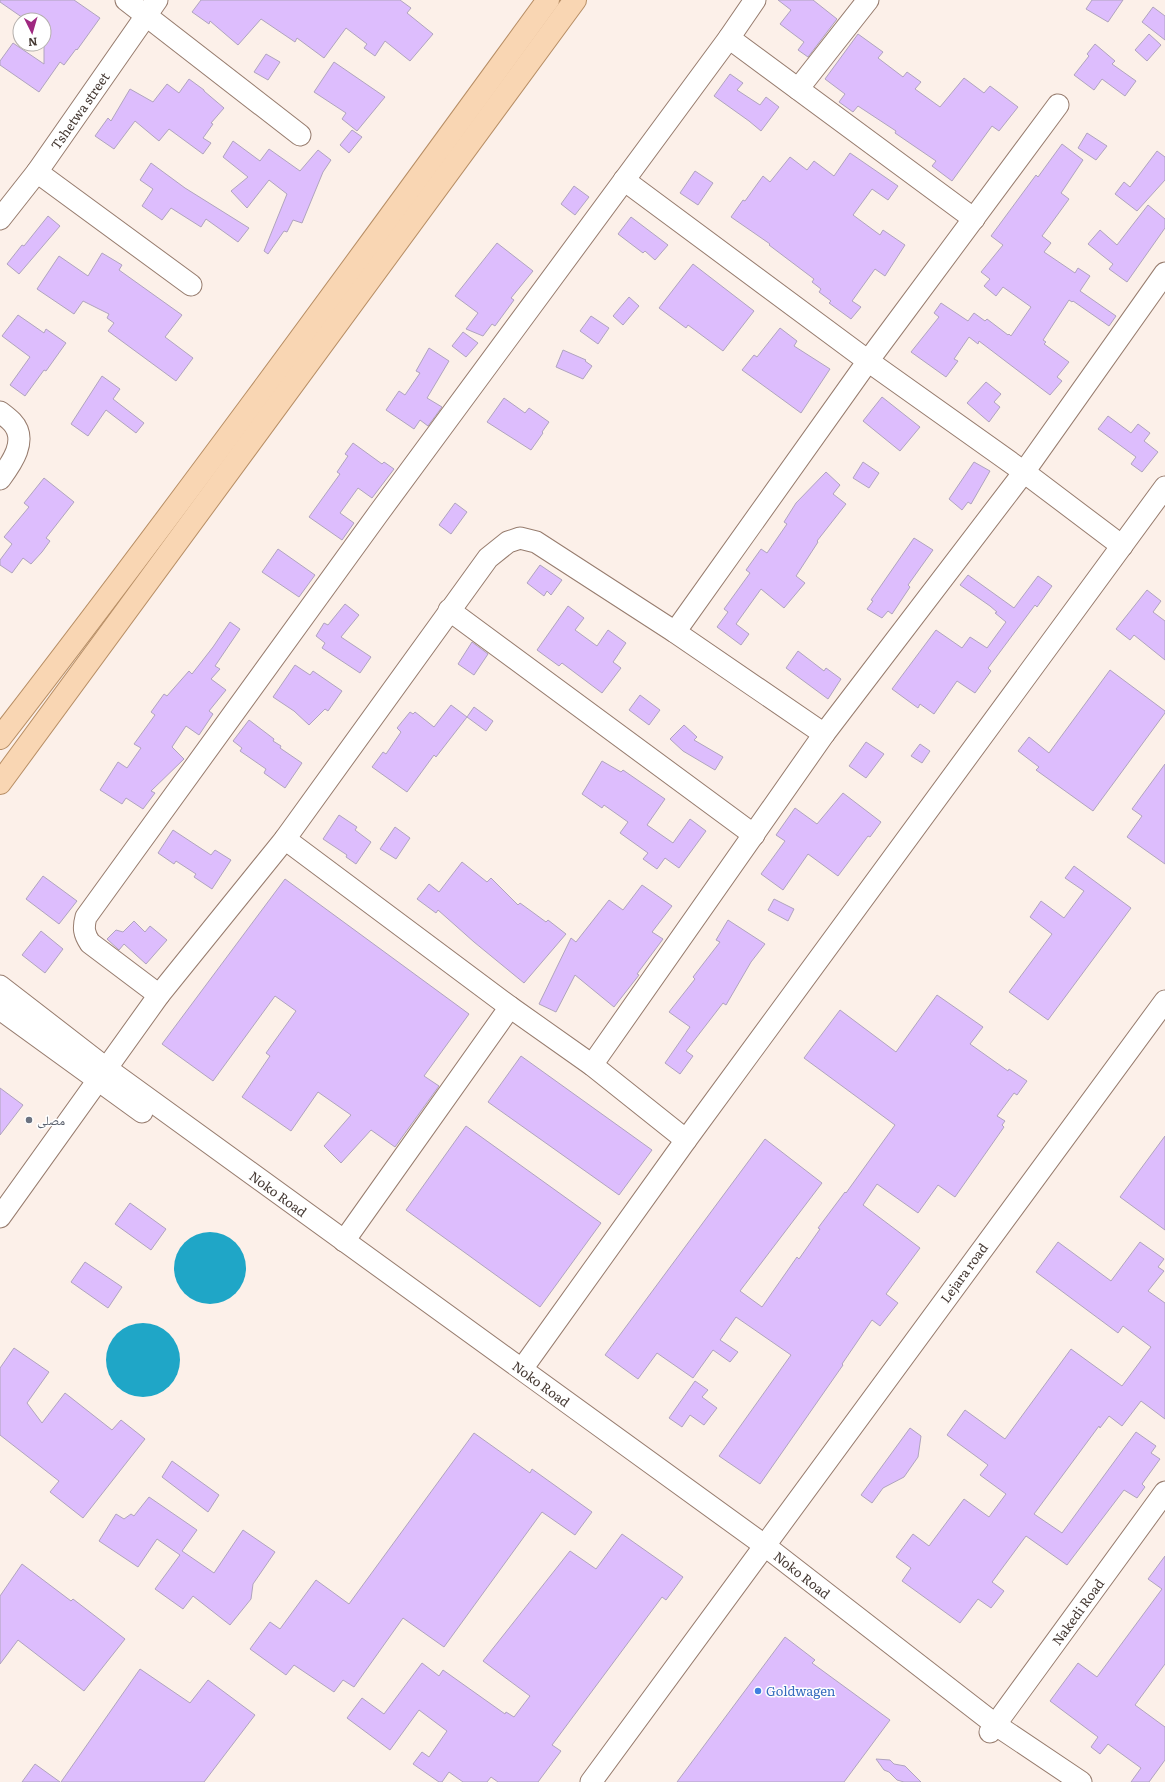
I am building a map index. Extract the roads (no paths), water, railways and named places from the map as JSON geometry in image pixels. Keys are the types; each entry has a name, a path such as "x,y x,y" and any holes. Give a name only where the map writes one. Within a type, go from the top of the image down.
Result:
{"main road":[{"path":"0,738 106,601 284,362 548,0"},
{"path":"0,783 575,0"}],"street":[{"path":"126,0 152,7 300,135"},
{"path":"159,995 90,943 85,936 83,926 86,917 378,514 729,38 755,0"},
{"path":"798,89 868,0"},
{"name":"Tshetwa street","path":"0,219 37,172 152,7"},
{"path":"729,38 974,219"},
{"path":"675,632 868,361 1058,105"},
{"path":"37,172 191,285"},
{"path":"624,180 868,361 1024,472 1122,546"},
{"path":"592,1065 754,836 824,734 1024,472 1165,273"},
{"path":"0,412 13,423 19,434 19,444 15,459 0,479"},
{"path":"522,1369 686,1140 1165,487"},
{"path":"0,1217 159,995 284,839 488,558 508,542 520,538 536,542 675,632 824,734"},
{"path":"449,610 754,836"},
{"path":"284,839 510,1007 592,1065 686,1140"},
{"name":"Noko Road","path":"0,986 102,1075 344,1242 522,1369 640,1457 993,1728 1081,1782"},
{"name":"Lejara road","path":"591,1782 1165,1001"},
{"path":"344,1242 510,1007"},
{"path":"0,1009 102,1075 332,1245 761,1551"},
{"name":"Nakedi Road","path":"993,1728 1165,1492"},
{"path":"993,1728 1060,1782"}],"water":[{"path":"203,1232 217,1232 236,1242 246,1261 246,1275 236,1294 217,1304 203,1304 184,1294 174,1275 174,1261 184,1242"},
{"path":"143,1323 164,1329 174,1339 180,1360 174,1381 164,1391 143,1397 122,1391 112,1381 106,1360 112,1339 122,1329"}],"place":[{"name":"مصلى","path":"29,1120"},
{"name":"Goldwagen","path":"758,1691"}]}
